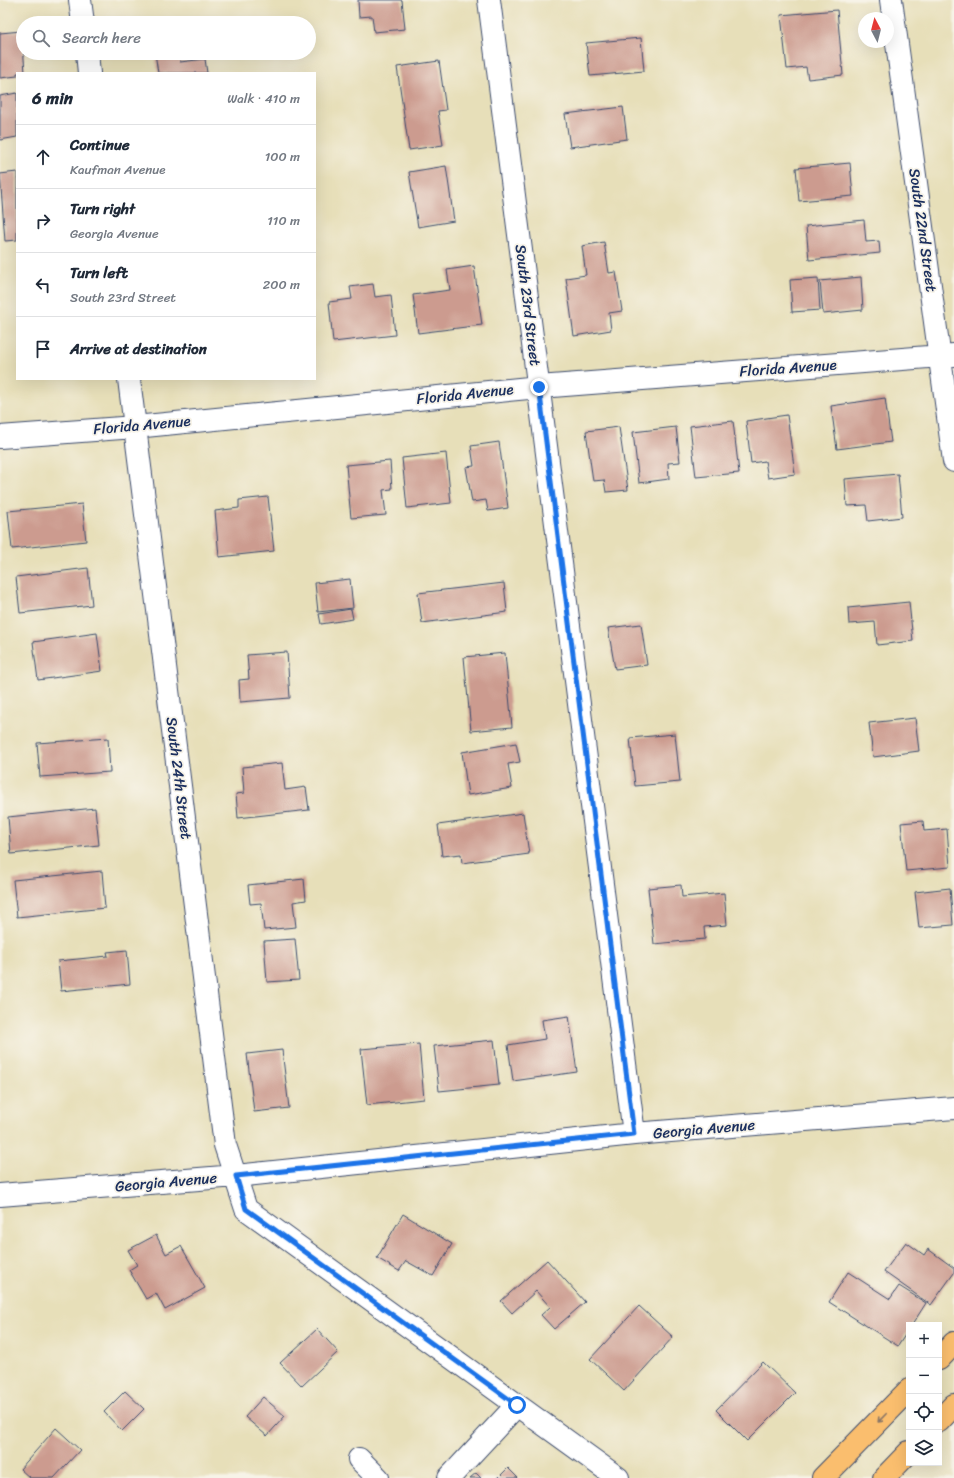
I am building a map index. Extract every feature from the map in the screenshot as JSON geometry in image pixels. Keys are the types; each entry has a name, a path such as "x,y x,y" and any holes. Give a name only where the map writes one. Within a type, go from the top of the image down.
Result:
{"main road":[{"path":"940,1358 954,1343"},
{"path":"823,1478 906,1393"},
{"path":"942,1418 954,1405"},
{"path":"884,1478 906,1455"}],"street":[{"path":"80,0 82,16"},
{"name":"South 23rd Street","path":"489,0 634,1134"},
{"name":"South 22nd Street","path":"891,0 947,356 954,461"},
{"path":"88,60 89,72"},
{"name":"Florida Avenue","path":"0,437 135,426 539,387 947,356"},
{"name":"South 24th Street","path":"129,380 225,1145 246,1209 618,1478"},
{"name":"Georgia Avenue","path":"0,1195 236,1176 634,1134 954,1108"},
{"path":"449,1478 517,1405"},
{"path":"358,1459 378,1478"}],"building":[{"path":"358,0 402,0 405,29 374,32 372,16 359,17"},
{"path":"837,10 843,75 808,79 806,67 787,69 781,15"},
{"path":"16,32 16,60 24,60 25,72 16,72 16,76 0,78 0,33"},
{"path":"641,38 644,71 590,76 586,43"},
{"path":"156,60 180,60 180,62 205,60 207,72 158,72"},
{"path":"439,61 446,110 438,111 443,145 409,150 397,67"},
{"path":"16,93 16,137 0,140 0,96"},
{"path":"623,107 627,139 570,147 565,114"},
{"path":"850,163 853,196 799,201 796,168"},
{"path":"446,166 454,221 418,227 409,172"},
{"path":"16,172 16,240 5,241 0,174"},
{"path":"864,220 866,242 879,241 880,253 809,260 806,226"},
{"path":"604,242 609,273 616,272 622,311 609,313 611,330 574,336 566,278 586,275 582,246"},
{"path":"474,266 482,325 418,333 413,295 450,290 447,270"},
{"path":"861,277 863,310 823,314 820,281"},
{"path":"818,278 820,310 792,312 790,280"},
{"path":"373,284 375,297 391,295 395,335 333,342 329,302 352,299 350,287"},
{"path":"885,398 891,442 837,449 831,406"},
{"path":"787,415 795,474 768,478 765,461 751,463 746,421"},
{"path":"733,421 739,473 696,477 690,426"},
{"path":"619,427 628,490 606,492 604,480 593,481 586,431"},
{"path":"676,427 680,462 668,463 669,479 639,483 633,432"},
{"path":"499,442 508,508 488,511 486,500 472,502 466,467 474,466 471,446"},
{"path":"446,453 451,503 407,508 402,458"},
{"path":"390,461 392,489 383,490 386,515 351,518 346,465"},
{"path":"898,474 902,517 868,521 866,505 847,506 845,479"},
{"path":"268,497 274,551 219,557 215,511 239,508 239,500"},
{"path":"82,504 86,541 12,549 8,511"},
{"path":"88,568 92,605 20,613 16,577"},
{"path":"350,579 353,608 318,612 315,583"},
{"path":"504,583 507,612 422,623 418,593"},
{"path":"909,602 913,641 877,645 875,622 849,624 848,608"},
{"path":"351,609 353,619 321,624 319,614"},
{"path":"641,624 647,665 615,669 608,628"},
{"path":"97,633 102,671 38,680 33,642"},
{"path":"287,652 290,698 240,702 239,680 249,679 247,655"},
{"path":"505,653 512,727 471,731 464,657"},
{"path":"915,718 919,751 873,757 869,723"},
{"path":"675,734 680,782 635,786 630,738"},
{"path":"108,738 110,772 40,777 37,743"},
{"path":"516,743 520,762 508,764 512,788 468,795 462,752"},
{"path":"282,763 285,790 306,787 309,810 238,818 236,794 244,793 242,767"},
{"path":"95,808 99,845 11,854 8,817"},
{"path":"523,813 529,854 462,863 461,854 442,856 438,825"},
{"path":"923,821 924,831 947,829 950,867 906,871 901,823"},
{"path":"102,871 105,908 17,917 13,880"},
{"path":"304,879 306,900 293,902 296,927 264,930 261,903 250,904 248,885"},
{"path":"681,885 682,897 724,893 727,925 704,927 705,939 654,944 648,888"},
{"path":"950,888 953,925 919,928 915,892"},
{"path":"295,939 299,980 267,982 264,941"},
{"path":"127,950 130,984 61,991 58,961 108,956 107,952"},
{"path":"569,1016 577,1072 513,1081 508,1045 545,1039 542,1020"},
{"path":"494,1040 499,1085 439,1091 434,1046"},
{"path":"419,1044 424,1099 367,1105 361,1049"},
{"path":"282,1050 289,1108 254,1112 247,1054"},
{"path":"403,1214 452,1244 433,1276 406,1261 399,1271 377,1258"},
{"path":"156,1235 166,1254 181,1246 205,1288 165,1310 156,1293 146,1299 129,1270 137,1265 128,1250"},
{"path":"906,1242 924,1255 928,1249 954,1268 954,1273 931,1305 884,1272"},
{"path":"547,1260 585,1302 554,1329 541,1315 550,1307 536,1291 512,1313 501,1301"},
{"path":"848,1272 890,1299 899,1286 926,1303 914,1322 906,1322 906,1334 898,1346 829,1302"},
{"path":"639,1306 673,1337 624,1391 590,1359"},
{"path":"317,1329 338,1352 302,1386 280,1363"},
{"path":"763,1362 795,1393 747,1441 716,1410"},
{"path":"125,1391 144,1409 122,1431 104,1412"},
{"path":"263,1397 285,1416 267,1436 245,1417"},
{"path":"56,1428 80,1450 54,1478 30,1478 20,1469"},
{"path":"508,1468 518,1478 498,1478"},
{"path":"476,1473 481,1478 470,1478"}],"route":[{"path":"517,1405 246,1209 236,1176 634,1134 539,387"}]}
